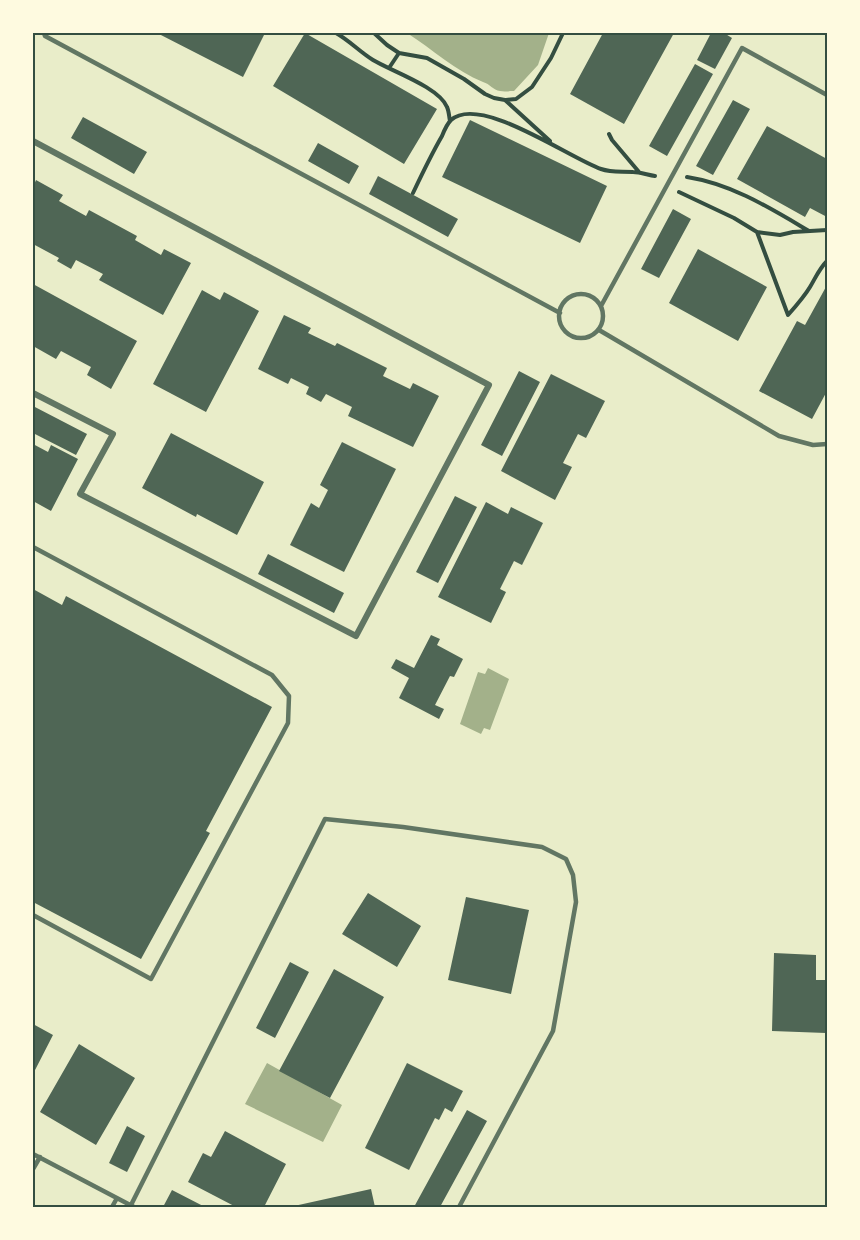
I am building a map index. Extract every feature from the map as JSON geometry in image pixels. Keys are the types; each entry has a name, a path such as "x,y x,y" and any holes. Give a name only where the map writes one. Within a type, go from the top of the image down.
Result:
{"street":[{"path":"33,141 489,385 356,636 80,494 113,434 33,393"}],"lane":[{"path":"44,33 45,36 560,313"},
{"path":"601,306 742,48 827,95"},
{"path":"581,294 594,298 601,306 603,315 599,330 586,338 571,335 561,325 560,313 563,303 568,298 581,294"},
{"path":"599,330 779,436 813,445 827,444"},
{"path":"33,547 272,675 288,696 288,723 151,979 33,915"},
{"path":"33,1154 132,1206 325,819 403,827 542,848 566,859 573,874 576,902 553,1030 459,1207"},
{"path":"33,1169 40,1157"},
{"path":"112,1207 117,1198"}],"path":[{"path":"336,33 352,42 372,60 415,81 441,99 447,106 450,121"},
{"path":"374,33 399,53 427,58 485,94 506,100 516,99 532,87 563,33"},
{"path":"389,68 399,53"},
{"path":"506,100 555,146"},
{"path":"413,193 450,121 465,113 483,114 601,169 653,176 696,178 720,184 771,208 809,231"},
{"path":"609,134 639,173"},
{"path":"653,176 685,197 734,218 757,232 780,235 827,230"},
{"path":"757,232 788,315 799,303 812,285 814,276 827,261"}],"shaded area":[{"path":"407,33 549,33 538,65 514,91 500,91 463,72"},
{"path":"488,668 509,679 490,730 484,728 481,734 460,724 478,672 485,674"},
{"path":"267,1063 342,1105 323,1142 245,1104"}],"building":[{"path":"157,33 265,33 243,77"},
{"path":"305,33 437,109 404,164 273,86"},
{"path":"603,33 674,33 624,124 570,94"},
{"path":"711,33 724,33 732,38 715,69 697,60"},
{"path":"695,64 713,74 667,156 649,146"},
{"path":"733,100 750,109 713,175 696,166"},
{"path":"83,117 147,152 134,174 71,138"},
{"path":"470,120 607,186 580,243 442,177"},
{"path":"767,126 827,159 827,217 810,208 805,217 737,179"},
{"path":"318,143 359,166 349,184 308,161"},
{"path":"378,176 458,219 448,237 369,194"},
{"path":"36,180 63,195 59,201 86,216 89,210 137,236 135,240 161,255 164,249 191,263 163,315 99,280 103,274 76,260 71,269 57,261 59,258 33,244 33,187"},
{"path":"673,209 691,219 659,278 641,269"},
{"path":"698,249 767,287 738,341 669,303"},
{"path":"33,284 137,341 111,389 87,375 91,367 61,351 56,359 33,346"},
{"path":"827,285 827,391 812,419 759,391 797,321 805,325"},
{"path":"202,290 220,300 224,292 259,311 206,412 153,384"},
{"path":"284,315 311,328 308,333 335,346 337,343 387,368 383,376 410,389 413,383 439,396 413,447 348,416 352,407 326,394 321,402 306,394 309,387 291,378 288,384 258,369"},
{"path":"519,371 540,382 502,456 481,445"},
{"path":"551,374 605,401 586,438 578,434 563,463 572,467 555,500 501,471"},
{"path":"33,406 87,434 76,455 33,433"},
{"path":"171,433 264,482 237,535 197,514 196,517 142,488"},
{"path":"342,442 396,469 344,572 290,545 311,503 319,508 328,490 320,485"},
{"path":"33,444 48,452 51,445 78,459 51,511 33,501"},
{"path":"455,496 477,507 438,583 416,572"},
{"path":"486,502 508,514 511,507 543,523 522,565 514,561 500,589 506,592 491,623 438,597"},
{"path":"268,554 344,593 334,613 258,574"},
{"path":"33,589 62,605 66,596 272,707 206,831 210,833 141,959 33,902"},
{"path":"431,635 440,639 437,645 463,659 454,677 450,676 435,705 444,709 439,719 399,698 409,678 391,668 396,659 414,668"},
{"path":"368,893 421,926 397,967 342,934"},
{"path":"466,897 529,910 511,994 448,980"},
{"path":"774,953 816,955 816,980 827,980 826,1033 772,1031"},
{"path":"290,962 309,972 275,1038 256,1028"},
{"path":"334,969 384,997 330,1098 279,1071"},
{"path":"33,1024 53,1035 33,1074"},
{"path":"79,1044 135,1078 96,1145 40,1112"},
{"path":"407,1063 463,1091 452,1112 445,1108 439,1120 435,1118 409,1170 365,1148"},
{"path":"467,1110 487,1121 440,1207 414,1207"},
{"path":"127,1126 145,1136 127,1172 109,1163"},
{"path":"225,1131 286,1164 264,1207 236,1207 188,1182 203,1153 211,1157"},
{"path":"371,1189 375,1207 294,1207 294,1206"},
{"path":"172,1190 205,1207 163,1207"}]}
